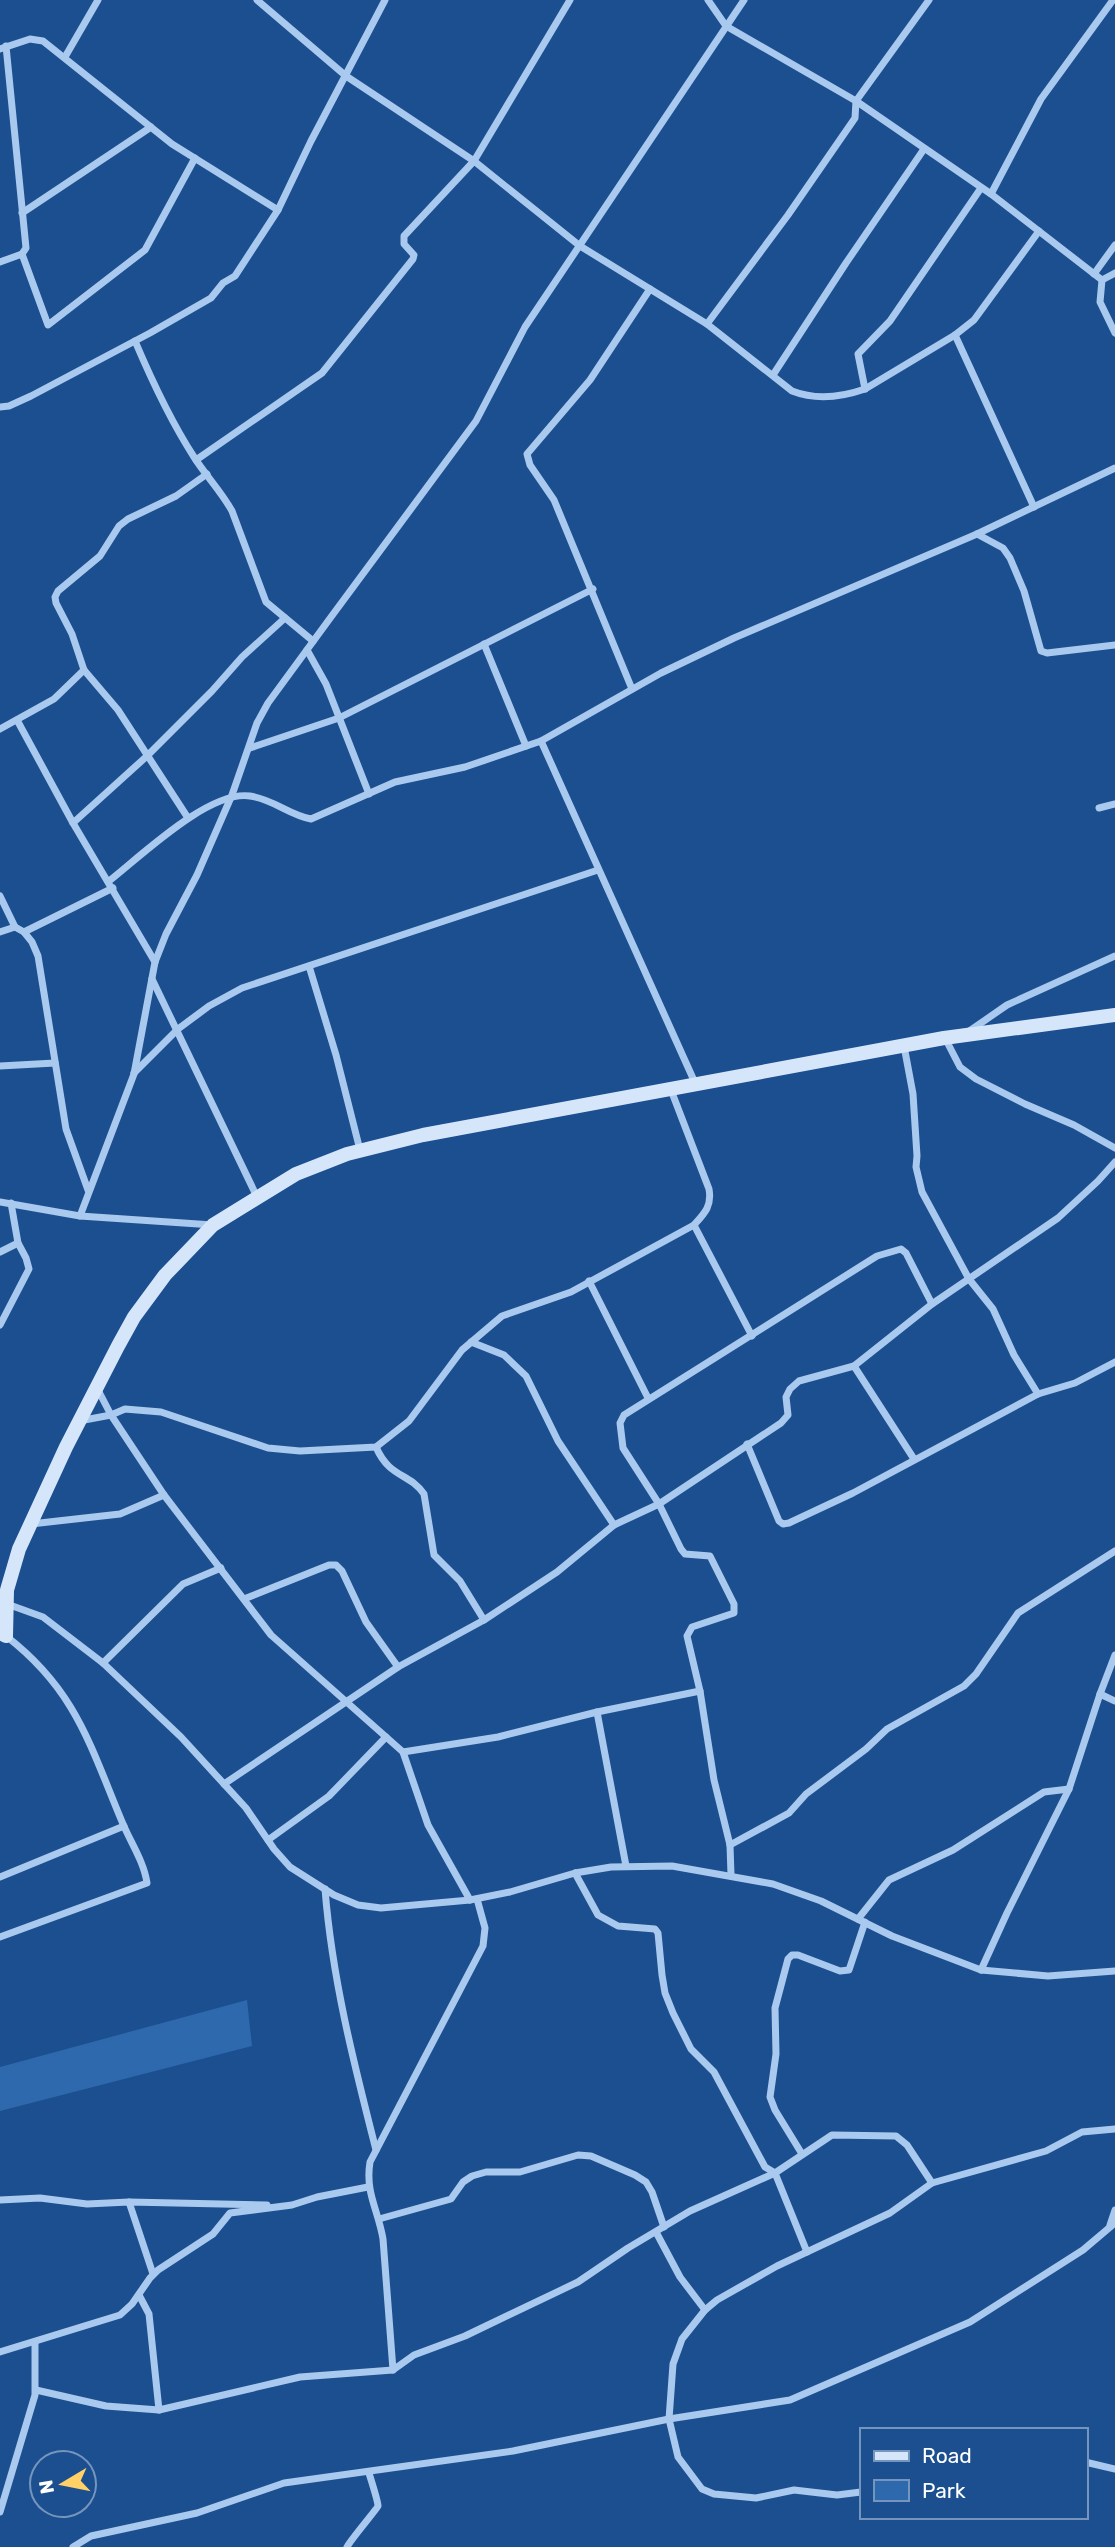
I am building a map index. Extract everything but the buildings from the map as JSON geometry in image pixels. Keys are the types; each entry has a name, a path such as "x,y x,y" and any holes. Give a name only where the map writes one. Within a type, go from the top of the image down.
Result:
{"street":[{"path":"65,57 98,0"},
{"path":"257,0 346,76 474,161 580,246 707,324 792,391 802,395 830,396 865,388 955,335 981,312 1039,232"},
{"path":"0,407 31,396 135,341 211,298 223,283 236,276 278,210 385,0"},
{"path":"196,460 330,366 413,259 414,255 404,244 404,236 474,161 570,0"},
{"path":"708,0 726,26 856,101 991,194 1102,280"},
{"path":"80,1216 134,1074 155,962 232,796 257,723 268,703 476,421 525,327 744,0"},
{"path":"707,324 788,215 855,118 856,101 929,0"},
{"path":"991,194 1041,99 1113,0"},
{"path":"0,262 22,254 26,248 3,47 30,39 43,41 65,57 172,144 278,210"},
{"path":"22,213 151,127"},
{"path":"773,375 925,149"},
{"path":"22,254 48,325 145,250 195,158"},
{"path":"865,388 858,354 890,321 981,188"},
{"path":"1094,274 1115,245"},
{"path":"1102,280 1115,273"},
{"path":"1102,280 1100,302 1115,334"},
{"path":"632,689 593,589 562,525 554,500 530,465 527,454 590,380 650,289"},
{"path":"955,335 1034,507"},
{"path":"135,341 156,392 196,460 232,511 266,603 313,641"},
{"path":"24,932 111,885 188,818 232,796 250,796 270,801 301,817 311,818 395,782 465,767 541,741 632,689 734,638 977,534 1115,468"},
{"path":"188,818 118,710 84,670 72,634 55,597 58,591 100,556 119,526 176,496 207,474"},
{"path":"977,534 1003,548 1010,558 1024,591 1041,651 1047,653 1115,645"},
{"path":"250,748 339,718 593,589"},
{"path":"73,822 146,756 212,691 242,657 285,618"},
{"path":"484,644 526,746"},
{"path":"307,650 326,684 369,794"},
{"path":"0,729 54,699 84,670"},
{"path":"17,720 155,962"},
{"path":"541,741 697,1086"},
{"path":"1099,808 1115,804"},
{"path":"134,1074 178,1029 209,1006 242,988 598,870"},
{"path":"0,896 15,926 32,942 38,956 66,1129 89,1191"},
{"path":"0,932 15,926"},
{"path":"964,1035 1007,1005 1115,956"},
{"path":"309,966 361,1151"},
{"path":"152,978 257,1197"},
{"path":"0,1937 148,1883 146,1871 124,1826 79,1718 44,1670 3,1635 4,1595 19,1549 79,1421 118,1346 148,1297 181,1257 213,1225 296,1174 361,1151 435,1133 697,1086 903,1045 1115,1015"},
{"path":"944,1038 960,1067 976,1079 1074,1125 1115,1148"},
{"path":"903,1045 914,1109 917,1178 922,1192 969,1279 993,1309 1014,1355 1038,1394"},
{"path":"0,1066 55,1063"},
{"path":"79,1421 111,1415 125,1409 161,1412 268,1448 300,1451 376,1447 409,1422 452,1363 471,1342 502,1316 570,1292 694,1225 707,1212 711,1200 709,1189 671,1090"},
{"path":"224,1784 398,1667 484,1620 557,1572 614,1525 659,1504 785,1419 788,1415 786,1397 799,1381 854,1366 932,1304 1058,1218 1115,1162"},
{"path":"0,1202 80,1216 213,1225"},
{"path":"0,1325 29,1269 18,1243 11,1203"},
{"path":"694,1225 752,1336"},
{"path":"0,1252 18,1243"},
{"path":"731,1875 730,1845 714,1780 700,1691 687,1636 692,1627 734,1613 734,1604 710,1556 684,1554 659,1504 623,1448 620,1423 624,1415 648,1398 752,1336 797,1304 877,1256 901,1250 906,1253 932,1304"},
{"path":"589,1281 648,1398"},
{"path":"471,1342 504,1355 526,1376 558,1441 614,1525"},
{"path":"747,1444 779,1521 783,1524 853,1493 1038,1394 1075,1383 1115,1362"},
{"path":"854,1366 914,1459"},
{"path":"96,1387 111,1415 164,1495 283,1647 403,1752 428,1825 474,1899 485,1928 484,1946 370,2162 368,2187 379,2219 393,2370"},
{"path":"376,1447 388,1468 419,1487 424,1494 434,1555 460,1581 484,1620"},
{"path":"31,1524 120,1514 164,1495"},
{"path":"730,1845 789,1813 806,1794 866,1749 887,1729 964,1686 976,1674 1018,1613 1115,1551"},
{"path":"244,1599 336,1564 342,1571 366,1622 398,1667"},
{"path":"103,1662 183,1584 221,1568"},
{"path":"4,1595 43,1617 103,1662 173,1729 246,1808 290,1867 325,1889 358,1905 381,1908 474,1899 510,1892 575,1873 626,1867 672,1866 773,1884 821,1901 892,1936 981,1970 1048,1976 1115,1971"},
{"path":"981,1970 1069,1789 1115,1655"},
{"path":"403,1752 498,1737 597,1712 700,1691"},
{"path":"1100,1694 1115,1701"},
{"path":"597,1712 626,1867"},
{"path":"268,1840 329,1796 386,1737"},
{"path":"802,2154 770,2097 776,2054 775,2008 788,1959 792,1955 798,1955 840,1971 849,1970 861,1921 889,1880 953,1850 1044,1792 1069,1789"},
{"path":"0,1877 124,1826"},
{"path":"575,1873 598,1915 618,1926 655,1929 658,1933 665,1993 685,2037 698,2057 714,2072 765,2167 775,2173 807,2252"},
{"path":"325,1889 331,1950 346,2034 376,2151"},
{"path":"860,2493 837,2495 794,2490 756,2498 714,2494 702,2489 678,2457 669,2419 670,2389 676,2352 682,2339 705,2310 717,2300 776,2266 890,2213 932,2183 1046,2151 1082,2132 1115,2129"},
{"path":"36,2390 106,2406 159,2410 300,2376 393,2370 414,2355 465,2336 578,2283 704,2203 775,2173 832,2135 896,2136 907,2145 932,2183"},
{"path":"379,2219 451,2199 463,2182 472,2176 486,2172 520,2172 578,2155 591,2156 646,2182 664,2227"},
{"path":"0,2352 120,2315 132,2304 153,2274 213,2234 230,2213 292,2205 368,2187"},
{"path":"0,2200 40,2198 88,2204 129,2202 292,2205"},
{"path":"129,2202 153,2274"},
{"path":"73,2547 86,2543 91,2536 197,2513 284,2483 513,2451 669,2419 790,2400 970,2322 1083,2250 1112,2224 1115,2210"},
{"path":"656,2232 680,2277 705,2310"},
{"path":"139,2294 149,2314 159,2410"},
{"path":"0,2512 36,2390 35,2343"},
{"path":"1087,2462 1115,2469"},
{"path":"346,2547 378,2505 369,2473"}],"green space":[{"path":"247,2000 252,2046 0,2111 0,2067"}]}
